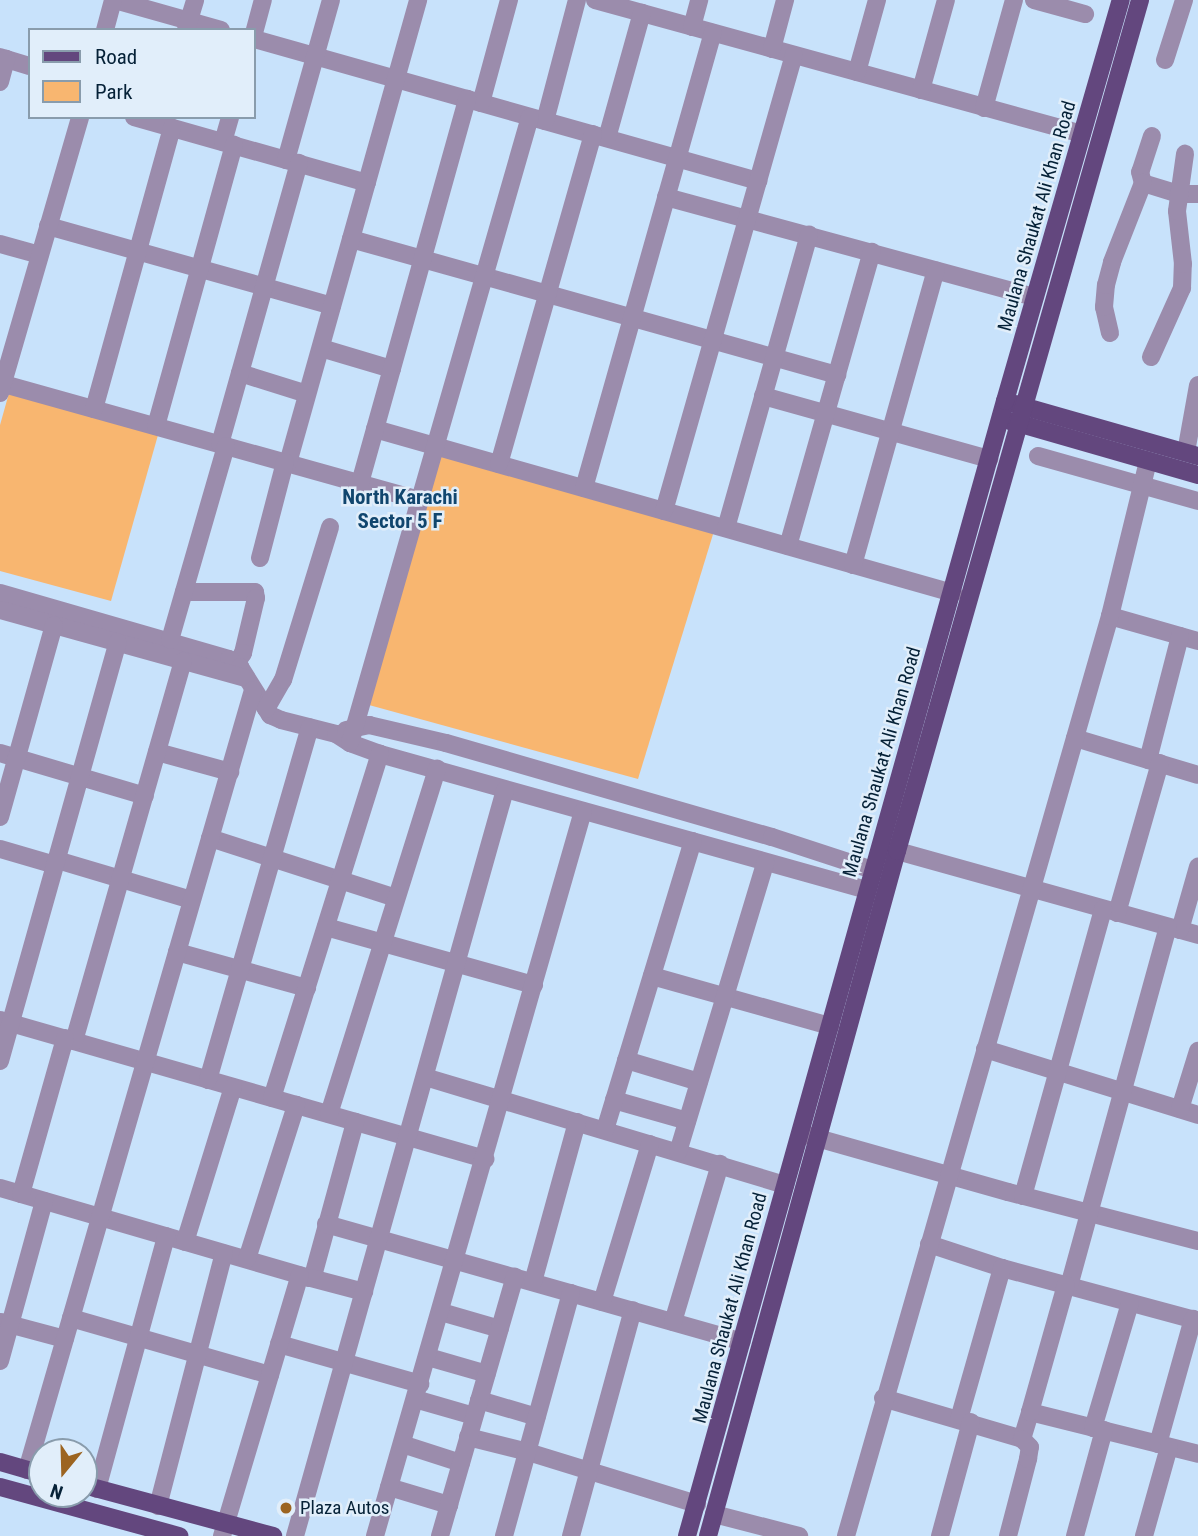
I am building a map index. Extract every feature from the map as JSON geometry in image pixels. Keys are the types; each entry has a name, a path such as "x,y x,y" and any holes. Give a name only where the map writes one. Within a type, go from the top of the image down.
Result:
{"main road":[{"name":"Maulana Shaukat Ali Khan Road","path":"687,1536 879,846 953,593 1002,410 1121,0"},
{"name":"Maulana Shaukat Ali Khan Road","path":"708,1536 820,1138 897,851 1140,0"},
{"path":"1002,410 1192,454"},
{"path":"1022,415 1148,461 1198,475"},
{"path":"0,1462 28,1470"},
{"path":"0,1487 150,1532 179,1536"},
{"path":"98,1489 158,1506 223,1530 273,1536"}],"street":[{"path":"106,28 114,0 188,25 207,28"},
{"path":"188,25 195,0"},
{"path":"255,28 263,0"},
{"path":"170,640 264,287 315,56 331,0"},
{"path":"260,558 418,0"},
{"path":"360,483 422,259 509,0"},
{"path":"346,735 420,500 484,276 577,0"},
{"path":"595,0 634,7 713,33 1082,134"},
{"path":"692,27 699,0"},
{"path":"772,49 785,0"},
{"path":"857,72 877,0"},
{"path":"921,90 946,0"},
{"path":"984,107 1014,0"},
{"path":"1034,0 1085,14"},
{"path":"1165,60 1184,0"},
{"path":"499,464 547,294 600,136 634,7"},
{"path":"584,488 713,33"},
{"path":"256,40 758,181"},
{"path":"664,511 794,55"},
{"path":"0,82 3,58 28,65"},
{"path":"79,119 1,387 94,409 420,500"},
{"path":"144,119 367,183"},
{"path":"156,426 200,269 229,144 230,119"},
{"path":"94,409 138,251 164,123"},
{"path":"1110,332 1104,307 1106,285 1112,262 1143,183 1140,172 1152,136"},
{"path":"1152,357 1182,288 1184,264 1178,222 1178,194 1185,154"},
{"path":"1143,183 1178,194 1198,194"},
{"path":"666,197 1035,297"},
{"path":"48,226 332,306"},
{"path":"726,528 809,234"},
{"path":"351,239 837,375"},
{"path":"0,244 40,255"},
{"path":"788,547 872,252"},
{"path":"853,565 936,270"},
{"path":"321,348 392,369"},
{"path":"240,373 307,394"},
{"path":"1192,454 1198,385"},
{"path":"763,396 989,459"},
{"path":"375,429 953,593"},
{"path":"1038,456 1198,501"},
{"path":"846,1536 883,1398 1110,616 1148,461"},
{"path":"266,709 283,680 330,527"},
{"path":"42,1438 65,1339 230,772 245,677 243,653 256,598 255,592 184,592"},
{"path":"0,593 170,640 245,677 266,709 281,720 346,735 380,754 867,890"},
{"path":"0,610 245,677"},
{"path":"1110,616 1198,641"},
{"path":"0,817 8,756 54,625"},
{"path":"1023,1196 1057,1070 1110,911 1154,761 1180,636"},
{"path":"0,1060 5,1021 56,862 118,642"},
{"path":"21,1194 120,879 183,661"},
{"path":"346,735 369,725 446,743 772,837 873,870"},
{"path":"208,1080 310,727"},
{"path":"1075,738 1198,775"},
{"path":"157,752 230,772"},
{"path":"272,1098 380,754"},
{"path":"8,756 145,796"},
{"path":"330,1114 437,769"},
{"path":"295,1536 505,790"},
{"path":"615,820 622,795"},
{"path":"375,1536 583,811"},
{"path":"210,838 396,898"},
{"path":"605,1130 693,841"},
{"path":"879,846 1198,935"},
{"path":"0,849 191,900"},
{"path":"678,1152 765,863"},
{"path":"1022,1439 1174,928 1198,867"},
{"path":"326,927 534,985"},
{"path":"177,952 307,988"},
{"path":"652,976 830,1026"},
{"path":"5,1021 485,1159"},
{"path":"985,1049 1198,1115"},
{"path":"1180,1109 1198,1051"},
{"path":"626,1060 699,1082"},
{"path":"425,1077 785,1185"},
{"path":"185,1242 233,1087"},
{"path":"614,1100 687,1121"},
{"path":"247,1259 296,1105"},
{"path":"223,1530 279,1344 326,1224 355,1122"},
{"path":"533,1282 577,1122"},
{"path":"800,1133 1023,1196 1198,1241"},
{"path":"602,1302 650,1144"},
{"path":"673,1322 720,1164"},
{"path":"0,1188 364,1292"},
{"path":"0,1361 6,1322 44,1201"},
{"path":"326,1224 742,1342"},
{"path":"98,1465 139,1338 166,1236"},
{"path":"929,1244 1002,1268 1196,1320 1163,1446 1144,1536"},
{"path":"158,1506 224,1253"},
{"path":"940,1536 1002,1268"},
{"path":"440,1536 515,1277"},
{"path":"504,1536 571,1293"},
{"path":"1075,1536 1130,1303"},
{"path":"571,1536 632,1310"},
{"path":"441,1312 500,1329"},
{"path":"71,1318 270,1375"},
{"path":"6,1322 65,1339"},
{"path":"279,1344 344,1363 417,1392 477,1408 537,1417"},
{"path":"428,1357 487,1374"},
{"path":"883,1398 965,1420 1022,1439 1030,1447 1008,1536"},
{"path":"1030,1412 1198,1454"},
{"path":"468,1437 528,1452 697,1504"},
{"path":"402,1444 461,1463"},
{"path":"389,1487 449,1505"},
{"path":"714,1514 799,1536"}],"green space":[{"path":"9,393 158,435 111,601 0,571 0,425"},
{"path":"441,455 714,531 638,779 369,705"}],"place":[{"name":"Plaza Autos","path":"286,1508"}],"district":[{"name":"North Karachi Sector 5 F","path":"400,509"}]}
